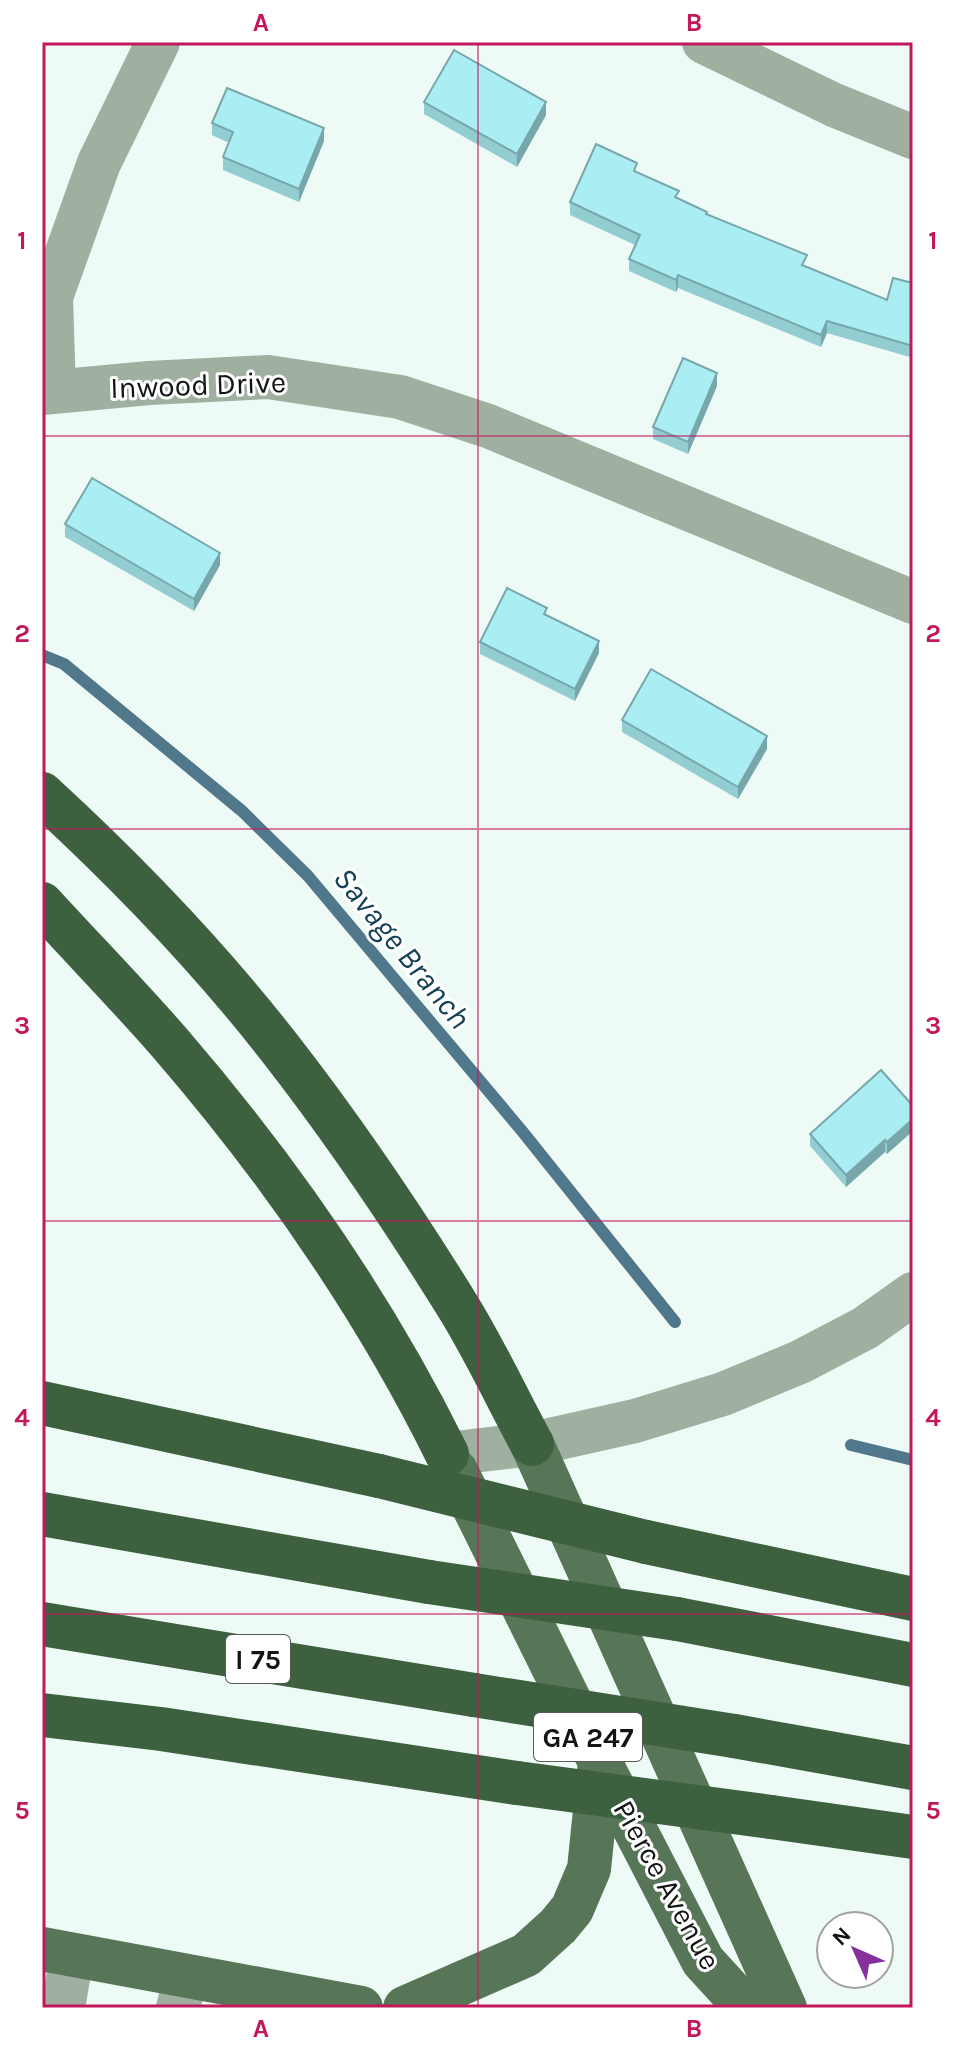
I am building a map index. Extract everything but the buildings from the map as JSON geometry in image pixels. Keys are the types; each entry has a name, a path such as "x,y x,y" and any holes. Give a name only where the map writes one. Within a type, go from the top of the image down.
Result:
{"highway":[{"path":"42,794 97,845 188,940 281,1050 362,1159 459,1308 532,1444"},
{"path":"42,904 169,1042 265,1161 356,1292 427,1413 447,1454"},
{"path":"42,1403 379,1476 646,1542 913,1599"},
{"path":"42,1514 429,1582 677,1619 913,1665"},
{"name":"I 75","path":"42,1624 913,1768"},
{"path":"42,1715 161,1729 517,1783 913,1837"}],"main road":[{"name":"Pierce Avenue","path":"532,1444 785,2008"},
{"name":"Pierce Avenue","path":"447,1454 703,1961 746,2008"},
{"path":"405,2008 526,1955 572,1909 589,1869 600,1762"},
{"path":"57,1952 182,1992 361,2008"}],"street":[{"name":"Inwood Drive","path":"158,42 99,163 51,297 48,392 268,377 400,397 488,426 913,602"},
{"path":"704,42 834,105 913,137"},
{"path":"447,1454 532,1444 635,1421 723,1394 800,1362 865,1328 913,1294"},
{"path":"57,1952 63,2008"}],"waterway":[{"name":"Savage Branch","path":"42,655 64,664 242,811 308,876 522,1131 675,1322"},
{"name":"Savage Branch","path":"851,1445 913,1460"}]}
